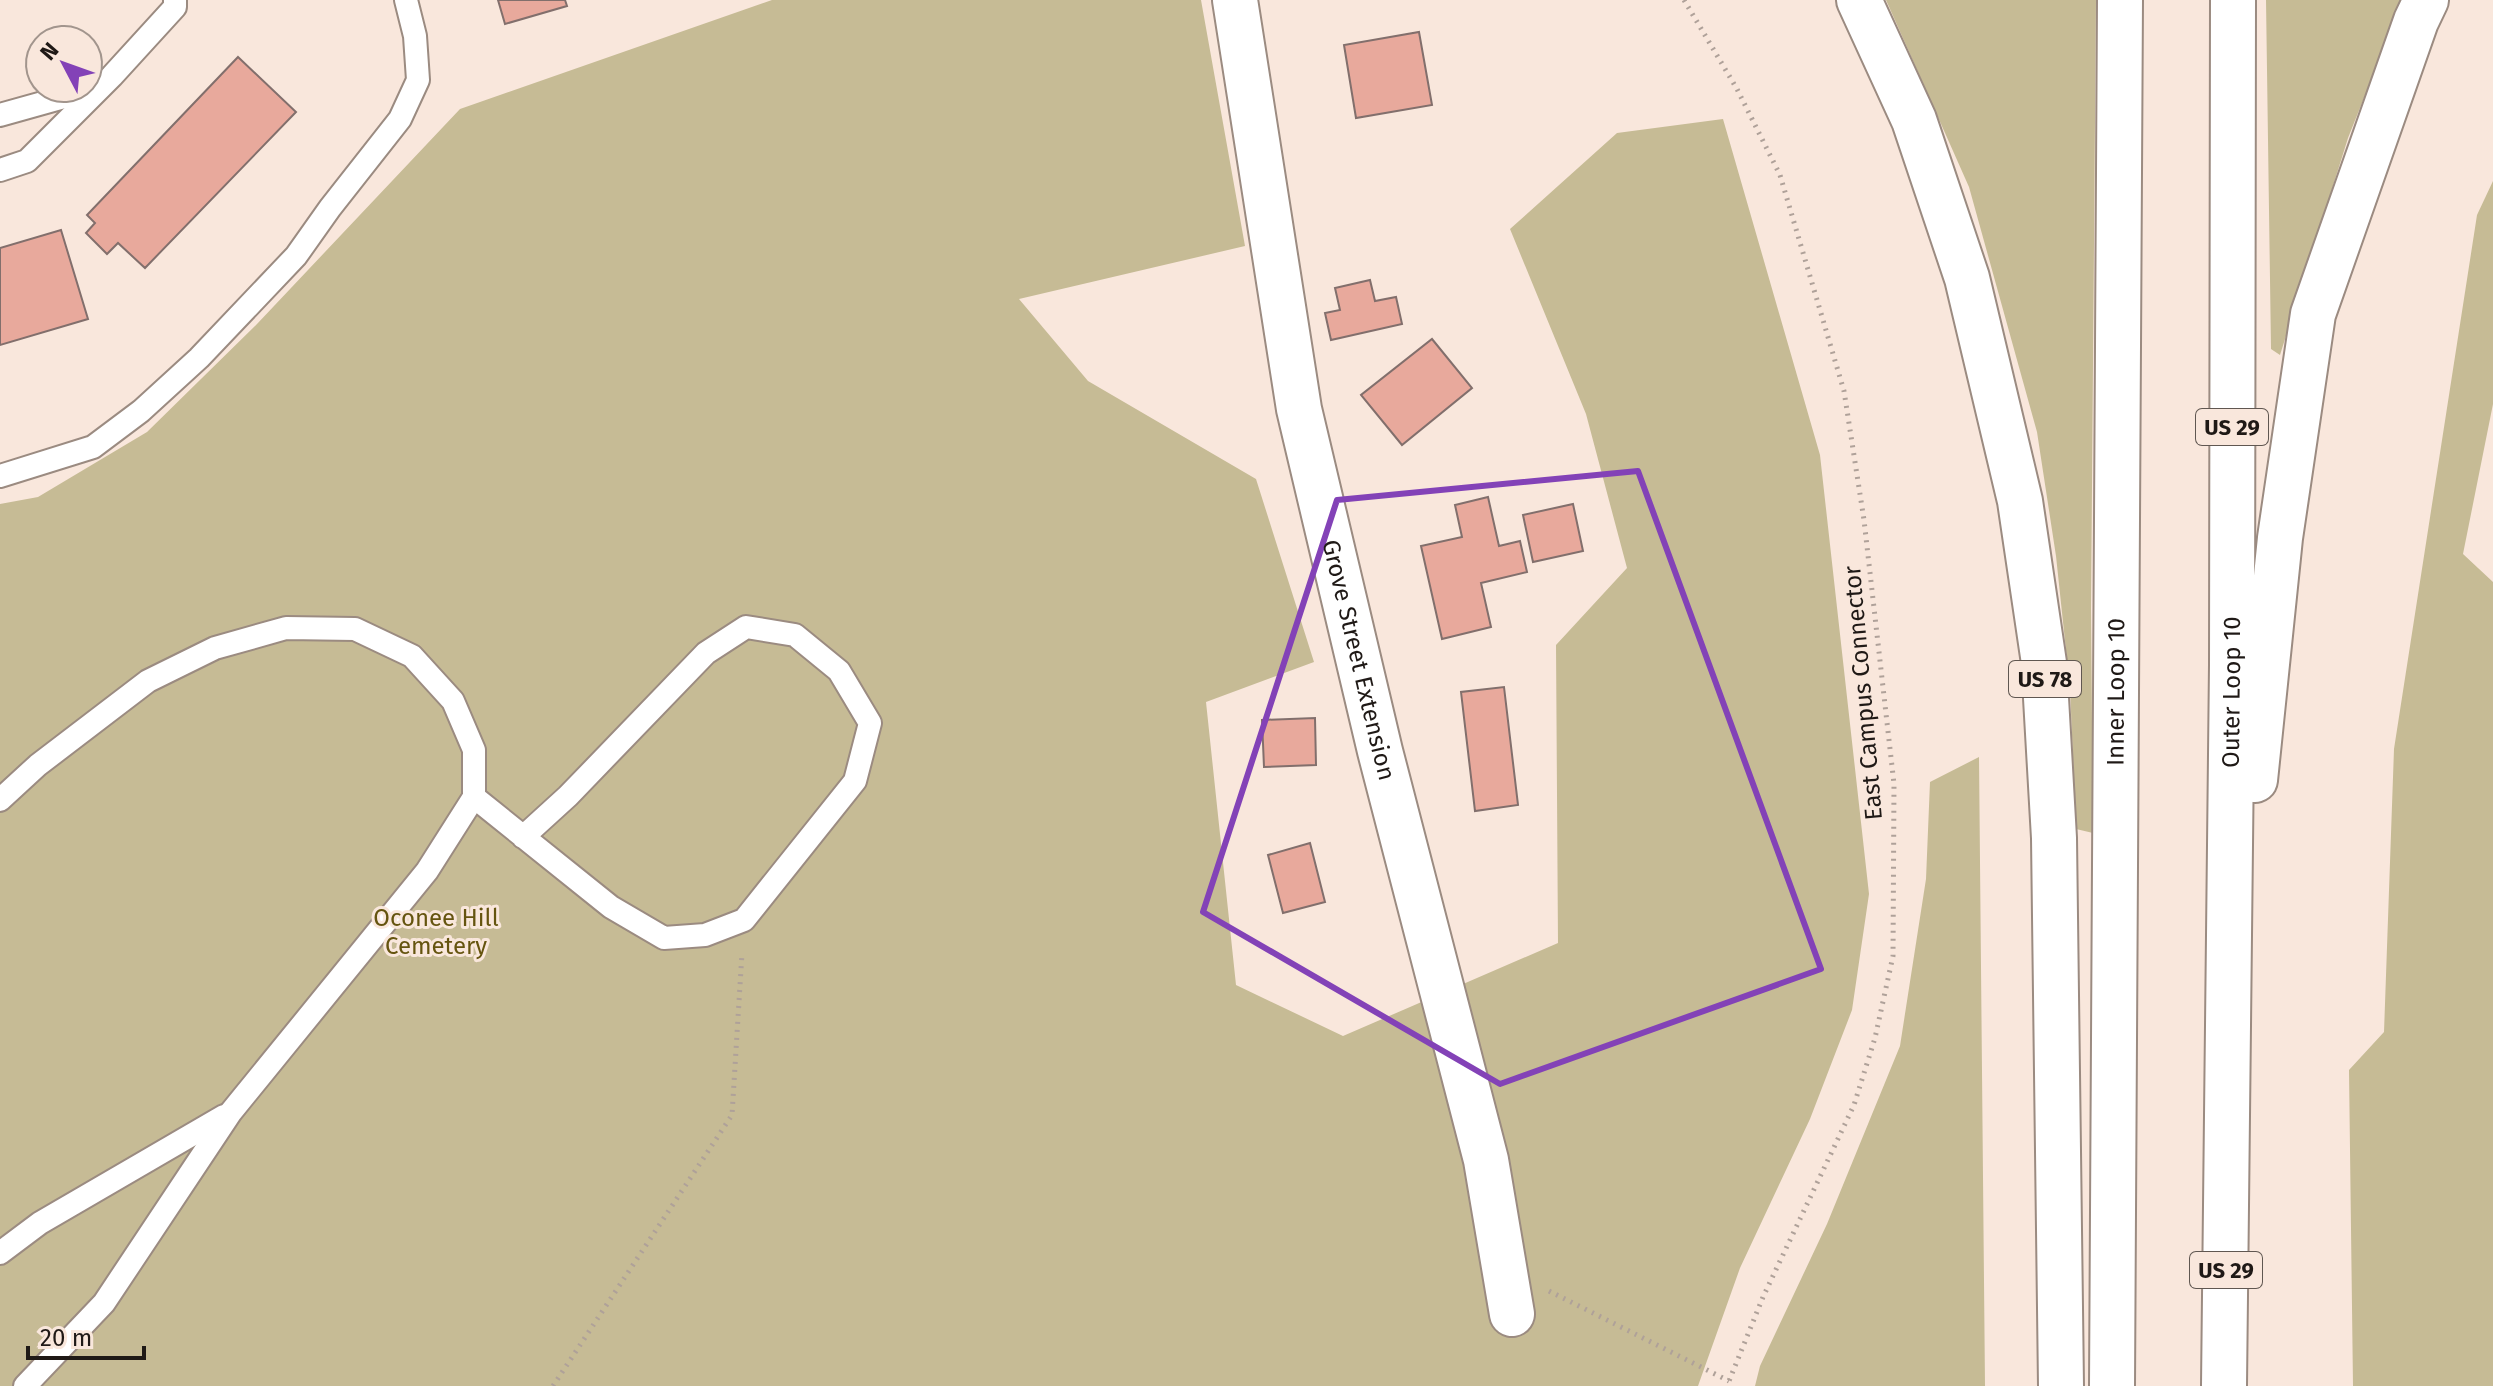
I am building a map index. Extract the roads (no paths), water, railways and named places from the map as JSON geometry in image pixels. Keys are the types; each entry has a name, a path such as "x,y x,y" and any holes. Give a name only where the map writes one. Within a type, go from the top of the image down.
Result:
{"main road":[{"name":"Grove Street Extension","path":"1235,0 1299,409 1380,751 1486,1160 1512,1314"},
{"name":"US 78","path":"1859,0 1914,120 1967,278 2020,501 2044,663 2054,838 2061,1386"},
{"name":"Inner Loop 10","path":"2112,1386 2120,0"},
{"name":"Outer Loop 10","path":"2224,1386 2231,855 2233,0"},
{"path":"2231,855 2257,773 2280,538 2313,314 2426,0"}],"lane":[{"path":"104,83 175,7 175,0"},
{"path":"0,476 93,447 141,411 199,358 296,256 400,119 418,80 415,36 406,0"},
{"path":"0,115 38,104"},
{"path":"0,170 27,161 83,104"},
{"path":"474,797 523,837 611,907 664,938 705,935 744,920 855,781 870,723 839,671 795,635 746,627 706,653 568,796 523,837"},
{"path":"0,800 38,765 148,681 215,648 286,628 355,629 412,656 453,701 474,750 474,797 427,871 231,1112 104,1303 25,1386"},
{"path":"0,1253 40,1223 231,1112"}],"park label":[{"name":"Oconee Hill Cemetery","path":"436,932"}]}
